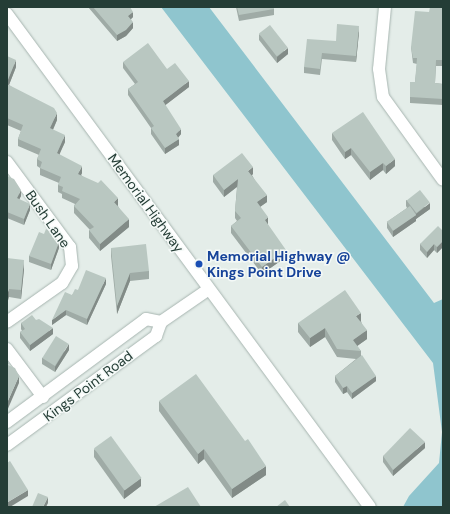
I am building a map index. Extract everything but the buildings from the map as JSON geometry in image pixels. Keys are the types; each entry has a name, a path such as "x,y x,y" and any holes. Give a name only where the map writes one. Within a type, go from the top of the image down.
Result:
{"street":[{"path":"385,7 379,69 383,97 443,180"},
{"name":"Memorial Highway","path":"7,14 370,507"},
{"name":"Bush Lane","path":"7,162 70,247 72,266 62,283 7,322"},
{"name":"Kings Point Road","path":"7,445 156,336 161,322 209,289"},
{"name":"Kings Point Road","path":"7,422 146,319 161,322"},
{"path":"7,349 43,396"}],"water":[{"path":"161,7 209,7 434,303 443,299 443,507 403,507 409,496 439,463 442,432 433,363"}],"place":[{"name":"Memorial Highway @ Kings Point Drive","path":"199,264"}]}
